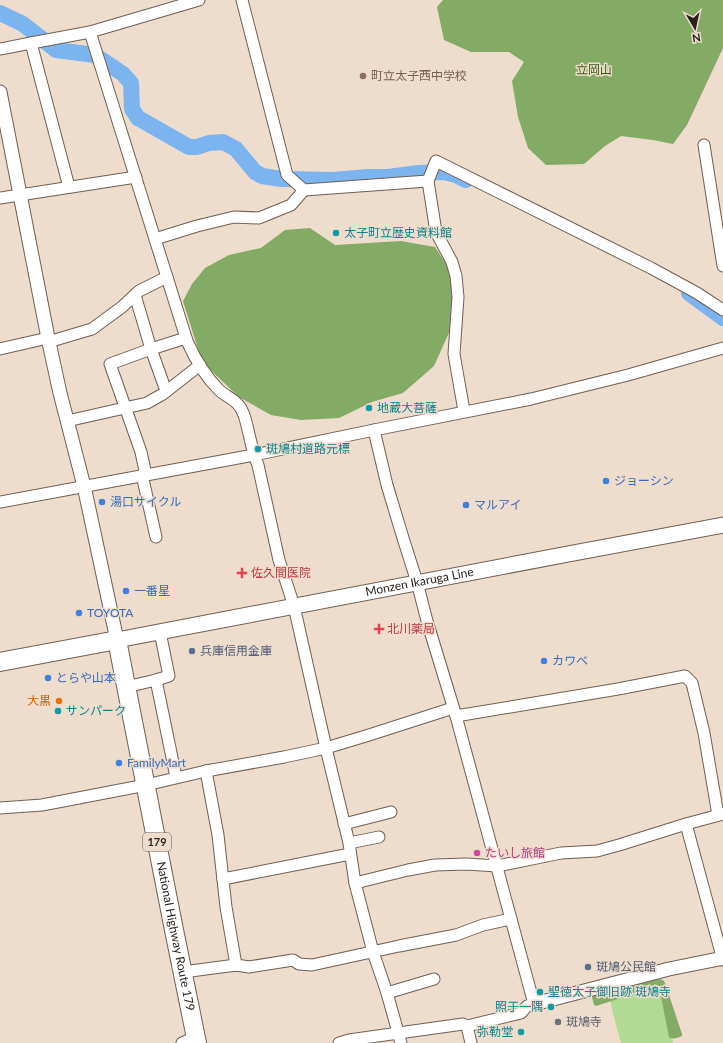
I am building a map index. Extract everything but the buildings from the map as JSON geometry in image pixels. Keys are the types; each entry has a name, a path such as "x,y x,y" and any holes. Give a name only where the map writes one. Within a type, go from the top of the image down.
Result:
{"highway":[{"path":"0,662 117,640"},
{"name":"National Highway Route 179","path":"117,640 183,972 192,1041"}],"main road":[{"name":"Monzen Ikaruga Line","path":"117,640 723,525"}],"street":[{"path":"0,49 90,32 199,0"},
{"path":"242,0 287,175 304,190 428,181"},
{"path":"90,32 186,338 195,358 208,378 220,391 234,400 240,406 245,415 254,456 258,465 279,560 294,606 344,824 355,883 373,952 387,993 399,1038"},
{"path":"31,43 70,187"},
{"path":"0,92 48,340 84,486 117,640"},
{"path":"704,145 723,266"},
{"path":"464,411 454,354 458,297 456,276 452,262 436,232 428,181 436,161 651,268 697,293 723,310"},
{"path":"0,198 136,177"},
{"path":"155,239 197,226 234,217 259,218 292,206 304,190"},
{"path":"0,349 48,340 92,329 122,307 139,291 167,276"},
{"path":"135,295 151,349 166,391"},
{"path":"156,538 141,452 110,364 186,338"},
{"path":"0,502 254,456 464,411 531,399 574,389 723,348"},
{"path":"67,421 147,403 166,391 200,365"},
{"path":"374,430 387,485 417,582 454,712 534,1004"},
{"path":"126,687 169,676 160,632"},
{"path":"0,808 42,805 146,785 206,771 284,757 326,748 454,712 618,689 685,676 692,683 721,815 597,851 561,853 497,866 466,864 435,865 355,883"},
{"path":"156,680 176,778"},
{"path":"206,771 218,835 226,907 236,965"},
{"path":"344,824 391,812"},
{"path":"340,1043 349,1040 399,1038 463,1024 467,1026 521,1013 527,1006 534,1004 669,969 723,958 686,824"},
{"path":"223,879 349,849 379,837"},
{"path":"183,972 236,965 249,967 293,960 299,964 312,965 456,935 483,925 511,919"},
{"path":"387,993 434,979"},
{"path":"467,1026 471,1043"}],"green space":[{"name":"立岡山","path":"443,0 723,0 723,48 687,125 673,144 621,136 605,146 584,164 546,165 528,148 518,117 512,81 524,62 509,52 471,52 444,40 437,7"},
{"path":"310,228 335,245 401,241 435,247 452,273 452,326 434,366 403,393 372,402 339,418 301,420 271,415 239,397 202,362 183,301 192,284 205,268 229,255 261,248 285,230"},
{"path":"659,979 663,980 665,983 682,1034 680,1037 674,1039 669,1037 660,992 655,988 628,994 596,1006 594,1005 593,996"},
{"path":"656,980 673,1043 621,1043 608,992"}],"waterway":[{"path":"0,13 23,24 56,50 95,55 123,74 131,83 132,109 138,118 189,147 223,142 236,149 255,172 262,176 282,179 333,180 444,172 456,175 466,180"},
{"path":"689,293 723,318"}],"place":[{"name":"町立太子西中学校","path":"363,76"},
{"name":"太子町立歴史資料館","path":"336,233"},
{"name":"地蔵大菩薩","path":"369,408"},
{"name":"斑鳩村道路元標","path":"258,449"},
{"name":"ジョーシン","path":"606,481"},
{"name":"湯口サイクル","path":"102,502"},
{"name":"マルアイ","path":"466,505"},
{"name":"佐久間医院","path":"242,573"},
{"name":"一番星","path":"126,591"},
{"name":"TOYOTA","path":"79,613"},
{"name":"北川薬局","path":"379,629"},
{"name":"兵庫信用金庫","path":"192,651"},
{"name":"カワベ","path":"544,661"},
{"name":"とらや山本","path":"48,678"},
{"name":"大黒","path":"59,701"},
{"name":"サンパーク","path":"58,711"},
{"name":"FamilyMart","path":"119,763"},
{"name":"たいし旅館","path":"477,853"},
{"name":"斑鳩公民館","path":"588,967"},
{"name":"聖徳太子御旧跡 斑鳩寺","path":"540,992"},
{"name":"照于一隅","path":"551,1007"},
{"name":"斑鳩寺","path":"558,1022"},
{"name":"弥勒堂","path":"521,1032"}]}
